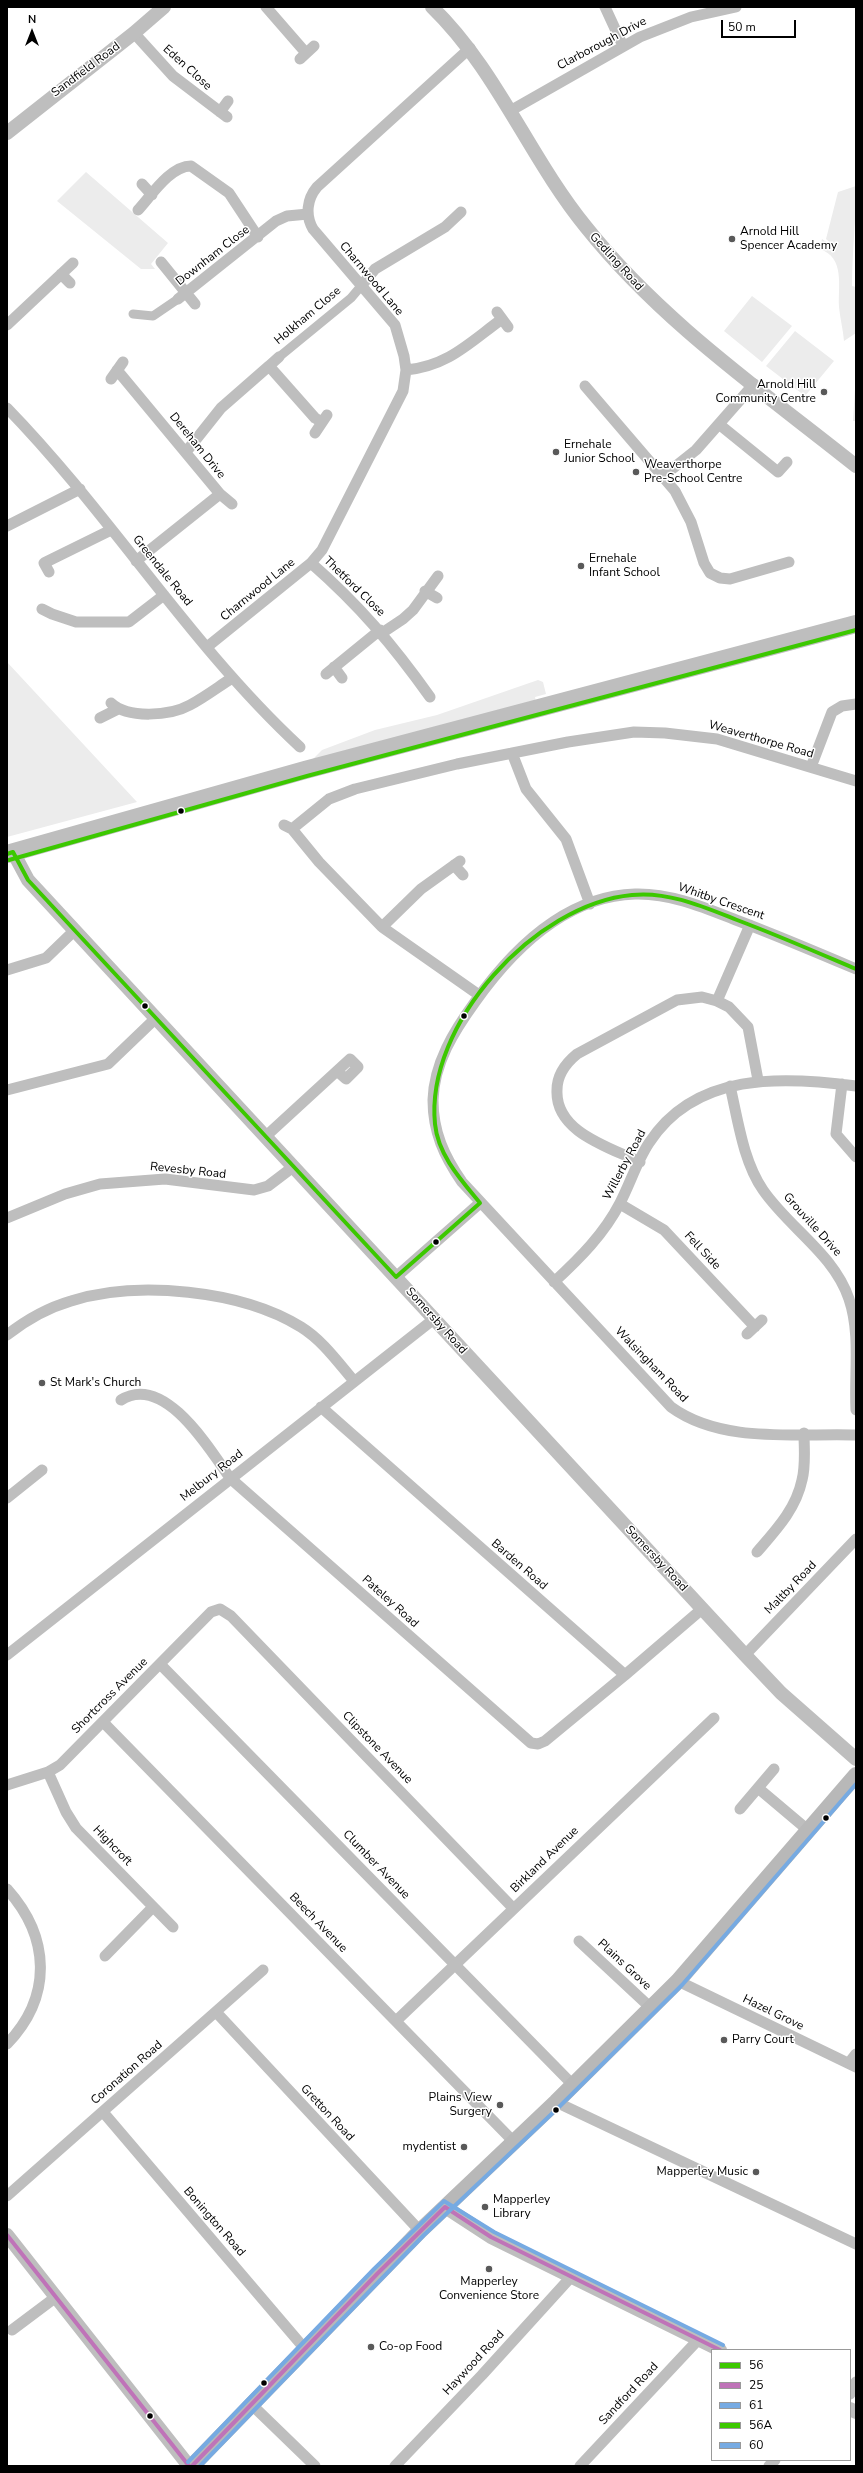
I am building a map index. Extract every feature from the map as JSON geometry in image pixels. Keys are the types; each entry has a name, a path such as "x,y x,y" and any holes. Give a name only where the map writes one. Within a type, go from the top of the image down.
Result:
{"main road":[{"path":"10,853 305,770 856,624"},
{"path":"191,2466 420,2231 652,2009 856,1775"}],"street":[{"name":"Sandfield Road","path":"7,133 134,33 164,7"},
{"path":"266,7 307,53"},
{"name":"Gedling Road","path":"432,7 470,48 510,111 549,177 584,225 619,267 665,312 856,466"},
{"path":"605,7 623,46"},
{"name":"Clarborough Drive","path":"510,111 623,46 674,23 736,7"},
{"name":"Eden Close","path":"134,33 173,76 223,115 228,101"},
{"path":"308,214 310,197 317,187 470,48"},
{"path":"138,210 177,170 186,166 195,167 229,193 258,237"},
{"path":"142,184 152,195"},
{"path":"362,285 375,269 450,229 460,212"},
{"name":"Downham Close","path":"133,314 153,316 182,296 234,252 258,237 281,218 308,214"},
{"name":"Charnwood Lane","path":"207,647 311,563 325,545 400,400 406,370 402,348 394,326 362,285 316,233 310,225 308,214"},
{"path":"161,262 182,296 195,304"},
{"path":"7,325 73,263"},
{"path":"62,274 70,283"},
{"name":"Holkham Close","path":"186,452 221,408 279,357 351,298 362,285"},
{"path":"406,370 427,367 445,361 502,319"},
{"path":"269,366 315,418 324,418 315,432"},
{"name":"Dereham Drive","path":"117,370 220,494 136,560"},
{"path":"662,477 696,450 720,425 754,384"},
{"path":"585,386 634,441 675,491 685,509 704,563 710,573 720,578 730,579 789,562"},
{"name":"Greendale Road","path":"7,408 80,489 111,530 232,678 294,735 300,747"},
{"path":"720,425 778,472 787,462"},
{"path":"7,526 80,489"},
{"path":"220,494 232,504"},
{"path":"49,572 44,563 111,530"},
{"name":"Thetford Close","path":"311,563 349,597 381,631 430,697"},
{"name":"Thetford Close","path":"342,678 330,671 381,631 403,620 438,576"},
{"path":"425,591 437,598"},
{"path":"59,605 47,612 76,622 129,622 164,595"},
{"path":"100,718 114,706 142,715 177,710 190,706 232,678"},
{"path":"811,767 832,712 842,706 856,704"},
{"name":"Weaverthorpe Road","path":"479,995 382,927 318,862 288,827 329,799 345,792 420,772 600,736 634,732 665,732 717,739 856,781"},
{"path":"512,753 526,789 566,839 590,904"},
{"name":"Somersby Road","path":"10,853 28,880 702,1609 781,1693 856,1759"},
{"path":"382,927 421,889 457,863 463,875"},
{"name":"Whitby Crescent","path":"480,1203 462,1182 444,1153 437,1134 434,1099 438,1070 449,1042 479,995 502,965 530,940 560,918 590,904 623,895 655,895 688,902 750,925 856,969"},
{"path":"717,1001 750,925"},
{"path":"7,970 46,958 75,930"},
{"path":"640,1162 578,1131 569,1124 558,1101 557,1087 561,1072 571,1058 677,1000 693,997 717,1001 735,1012 748,1027 758,1080"},
{"path":"7,1090 108,1064 156,1018"},
{"path":"265,1137 337,1071"},
{"name":"Willerby Road","path":"554,1282 582,1257 600,1236 620,1204 653,1137 674,1114 699,1097 730,1086 758,1080 797,1080 856,1086"},
{"path":"842,1084 836,1134 856,1157"},
{"name":"Grouville Drive","path":"730,1086 750,1162 758,1181 768,1196 833,1267 854,1308 856,1330 856,1410"},
{"name":"Revesby Road","path":"7,1218 52,1199 100,1184 165,1179 254,1190 268,1186 293,1167"},
{"path":"396,1277 480,1203"},
{"name":"Walsingham Road","path":"480,1203 657,1393 681,1414 702,1424 726,1431 856,1434"},
{"name":"Fell Side","path":"620,1204 664,1230 755,1327"},
{"path":"7,1335 44,1311 86,1297 141,1291 185,1292 244,1303 288,1320 319,1341 354,1381"},
{"name":"Melbury Road","path":"7,1655 434,1319"},
{"name":"Pateley Road","path":"122,1400 131,1394 140,1393 155,1396 171,1405 191,1427 230,1478 528,1741 534,1744 545,1741 624,1675"},
{"name":"Barden Road","path":"321,1407 624,1675"},
{"path":"757,1552 784,1522 797,1497 803,1479 804,1433"},
{"path":"7,1498 42,1470"},
{"name":"Maltby Road","path":"745,1655 856,1539"},
{"name":"Shortcross Avenue","path":"7,1785 48,1772 60,1765 212,1612 220,1609"},
{"name":"Clipstone Avenue","path":"220,1609 231,1616 514,1908"},
{"path":"624,1675 702,1609"},
{"name":"Clumber Avenue","path":"160,1664 573,2085"},
{"name":"Birkland Avenue","path":"396,2021 454,1963 714,1718"},
{"name":"Beech Avenue","path":"103,1722 514,2142"},
{"path":"740,1809 774,1769"},
{"name":"Highcroft","path":"48,1772 66,1812 76,1828 173,1928"},
{"path":"758,1788 808,1831"},
{"path":"7,1889 28,1918 36,1935 41,1956 40,1983 36,1998 24,2022 7,2044"},
{"path":"105,1956 153,1908"},
{"name":"Plains Grove","path":"579,1941 652,2009"},
{"name":"Coronation Road","path":"7,2196 263,1970"},
{"name":"Hazel Grove","path":"678,1981 852,2065"},
{"name":"Gretton Road","path":"216,2012 420,2231"},
{"path":"852,2065 856,2054"},
{"path":"556,2102 856,2244"},
{"name":"Bonington Road","path":"102,2112 305,2349"},
{"path":"445,2207 479,2231 718,2349"},
{"path":"7,2235 191,2466"},
{"name":"Haywood Road","path":"395,2466 482,2375 570,2276"},
{"path":"12,2330 56,2296"},
{"name":"Sandford Road","path":"580,2466 698,2340"},
{"path":"851,2392 856,2382"},
{"path":"251,2404 315,2466"}],"shaded area":[{"path":"86,172 168,243 151,264 155,269 141,269 57,201"},
{"path":"856,186 852,286 856,287 856,333 844,341 839,307 839,281 837,266 828,253 820,249 822,239 837,249 826,239 838,192"},
{"path":"752,296 792,326 762,362 724,331"},
{"path":"795,331 834,361 805,396 766,366"},
{"path":"856,373 856,421 853,421"},
{"path":"7,662 137,802 7,837"},
{"path":"538,680 543,682 546,694 535,697 536,702 311,761 322,750 375,730 437,715"}],"transit line":[{"name":"56A","path":"9,860 307,776 856,630"},
{"name":"56","path":"7,854 13,852 28,880 396,1277 480,1203 465,1185 446,1157 437,1135 435,1124 437,1086 448,1047 467,1010 493,975 524,945 559,921 595,903 632,895 659,895 686,901 712,910 856,969"},
{"name":"61","path":"200,2466 424,2235 560,2106 682,1985 856,1784"},
{"name":"60","path":"188,2462 374,2269 444,2201 494,2232 723,2345"},
{"name":"25","path":"192,2466 378,2273 445,2207 491,2237 718,2349"},
{"name":"25","path":"7,2235 189,2466"}],"place":[{"name":"Arnold Hill Spencer Academy","path":"732,239"},
{"name":"Arnold Hill Community Centre","path":"824,392"},
{"name":"Ernehale Junior School","path":"556,452"},
{"name":"Weaverthorpe Pre-School Centre","path":"636,472"},
{"name":"Ernehale Infant School","path":"581,566"},
{"name":"St Mark's Church","path":"42,1383"},
{"name":"Parry Court","path":"724,2040"},
{"name":"Plains View Surgery","path":"500,2105"},
{"name":"mydentist","path":"464,2147"},
{"name":"Mapperley Music","path":"756,2172"},
{"name":"Mapperley Library","path":"485,2207"},
{"name":"Mapperley Convenience Store","path":"489,2269"},
{"name":"Co-op Food","path":"371,2347"}]}
